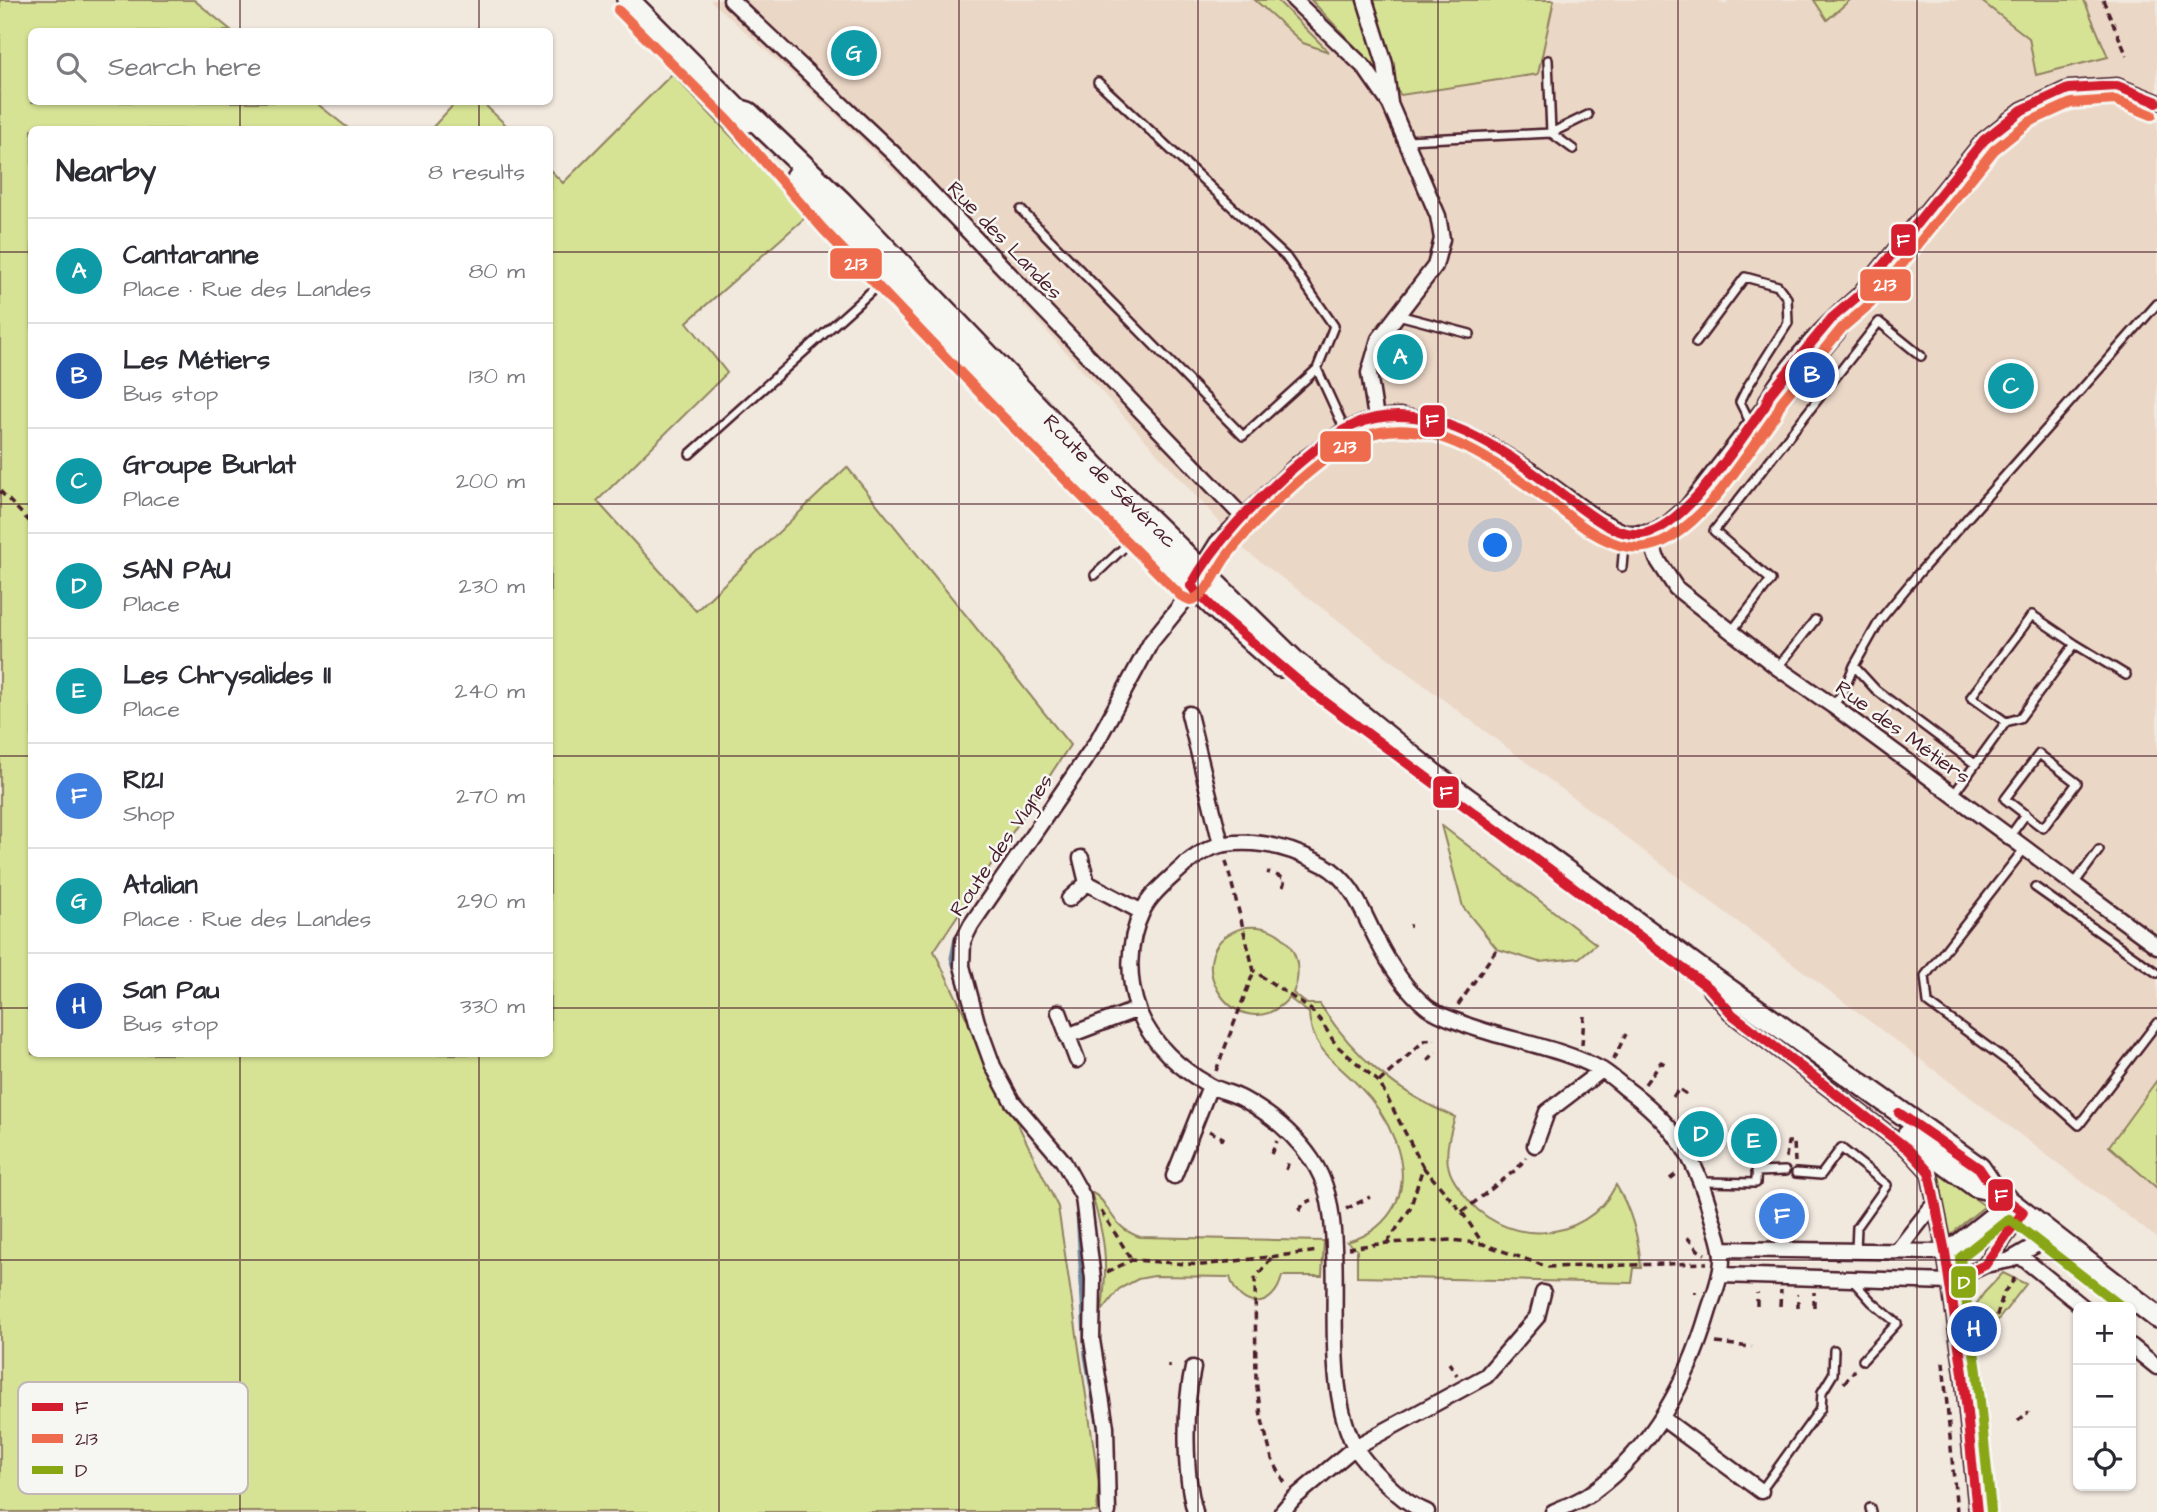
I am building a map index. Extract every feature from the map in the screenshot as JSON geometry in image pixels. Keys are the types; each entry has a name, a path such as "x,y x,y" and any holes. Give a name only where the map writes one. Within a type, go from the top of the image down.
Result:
{"main road":[{"name":"Route de Sévérac","path":"628,0 738,110 833,219 894,271"},
{"name":"Route de Sévérac","path":"861,238 1141,531 1372,727 1705,973 1979,1168 2009,1201 2157,1317"},
{"name":"Route de Sévérac","path":"988,369 1095,467 1195,579 1219,614 1309,690 1976,1186 2009,1201"}],"street":[{"name":"Rue des Landes","path":"731,0 894,154 1242,516"},
{"path":"1294,0 1364,68 1390,104 1438,216 1442,239 1435,266 1379,339 1369,373 1376,418 1399,416 1449,426 1491,446 1597,519 1625,533 1648,533 1665,526 1687,507 1765,407 1770,394 1832,318 1858,296 1984,141 2022,110 2068,89 2117,86 2157,102"},
{"path":"1365,0 1385,64 1390,104"},
{"name":"Route des Vignes","path":"1108,1512 1106,1427 1092,1340 1093,1279 1083,1197 1063,1161 1012,1101 993,1066 977,1022 962,966 963,941 978,914 1096,743 1151,642 1188,596 1217,543 1299,463 1345,430 1376,418"},
{"name":"Rue des Métiers","path":"1648,533 1657,559 1676,589 1778,668 1954,794 2157,946"},
{"path":"1189,714 1221,844"},
{"path":"1427,1512 1411,1506 1378,1476 1355,1447 1341,1411 1334,1328 1335,1249 1331,1205 1318,1169 1290,1132 1257,1107 1240,1097 1210,1086 1174,1062 1150,1033 1138,1009 1129,958 1142,912 1160,887 1190,860 1221,844 1258,842 1288,848 1330,868 1358,898 1376,939 1397,976 1428,1007 1449,1018 1499,1036 1567,1055 1602,1070 1656,1111 1681,1142 1703,1182 1721,1262 1701,1337 1678,1390 1662,1418 1632,1456 1592,1493 1553,1512"},
{"path":"1081,858 1087,883 1142,912"},
{"path":"1069,899 1087,883"},
{"path":"1709,988 1732,1015 1908,1149 1929,1172 1950,1282 1978,1512"},
{"path":"1067,1036 1138,1009"},
{"path":"1059,1012 1077,1060"},
{"path":"1535,1145 1547,1112 1602,1070"},
{"path":"1174,1176 1210,1086"},
{"path":"1721,1262 1856,1250 1945,1252 2009,1201"},
{"path":"1985,1265 2009,1201"},
{"path":"1898,1251 1934,1204"},
{"path":"1721,1262 1852,1279 1950,1282 1985,1265 2014,1258 2053,1235"},
{"path":"2014,1258 2076,1302"},
{"path":"1282,1512 1355,1447 1486,1376 1537,1317 1543,1293"},
{"path":"2136,1350 2157,1367"},
{"path":"1194,1368 1187,1393 1189,1491 1195,1512"},
{"path":"1662,1418 1761,1491"}],"lane":[{"path":"1548,60 1551,133"},
{"path":"1021,210 1243,436 1317,369 1334,326 1286,257 1098,82"},
{"path":"1406,140 1551,133 1588,115"},
{"path":"1551,133 1573,149"},
{"path":"690,454 894,271"},
{"path":"1696,343 1745,277 1778,286 1787,298 1788,323 1740,402 1751,424"},
{"path":"1833,706 1880,621 1918,574 2157,304"},
{"path":"1398,315 1470,334"},
{"path":"1730,632 1771,580 1714,531 1879,322 1921,356"},
{"path":"1317,369 1345,430"},
{"path":"1095,575 1141,531"},
{"path":"1622,567 1625,533"},
{"path":"2006,722 1970,697 2032,615 2126,675"},
{"path":"1778,668 1815,620"},
{"path":"1954,794 2006,722 2020,718 2075,644"},
{"path":"1854,666 1876,690 1975,765"},
{"path":"2039,754 2077,783 2043,828 2026,814 2005,799 2039,754"},
{"path":"2010,836 2026,814"},
{"path":"2026,848 1925,976 1928,1003 2010,1063 2079,1125 2157,1023"},
{"path":"2074,884 2099,849"},
{"path":"2035,887 2157,974"},
{"path":"1796,1172 1821,1175 1841,1148 1887,1185 1857,1227 1856,1250"},
{"path":"1703,1182 1756,1183 1756,1154"},
{"path":"1756,1172 1784,1171"},
{"path":"1852,1279 1871,1302 1897,1323 1863,1360"},
{"path":"1761,1491 1821,1408 1822,1392 1833,1374 1834,1350"}],"path":[{"path":"2103,0 2127,57"},
{"path":"0,491 28,520"},
{"path":"1210,1086 1254,971 1221,844"},
{"path":"1276,875 1285,879 1283,887"},
{"path":"1449,1018 1497,949"},
{"path":"1254,971 1310,1009 1336,1045 1379,1082 1423,1167 1462,1212 1483,1244"},
{"path":"1581,1048 1584,1016"},
{"path":"1615,1058 1626,1034"},
{"path":"1379,1082 1425,1040 1435,1039"},
{"path":"1430,1061 1436,1052"},
{"path":"1646,1083 1661,1062 1668,1066"},
{"path":"1673,1097 1679,1089 1685,1093 1686,1091"},
{"path":"1211,1133 1223,1138 1219,1145"},
{"path":"1271,1154 1280,1135"},
{"path":"1784,1171 1788,1142 1794,1142 1796,1172"},
{"path":"1462,1212 1518,1168 1535,1145"},
{"path":"1286,1170 1289,1161"},
{"path":"1387,1243 1410,1209 1423,1167"},
{"path":"1083,1197 1100,1209 1132,1260"},
{"path":"1345,1209 1370,1197"},
{"path":"1299,1211 1308,1201"},
{"path":"1687,1237 1698,1250"},
{"path":"1093,1279 1132,1260 1202,1265 1387,1243 1452,1240 1483,1244 1548,1267 1721,1262"},
{"path":"1271,1258 1255,1279 1256,1380 1261,1416 1272,1460 1286,1486"},
{"path":"1971,1339 1976,1339 1997,1315 2004,1292 2014,1280 2014,1258"},
{"path":"1757,1306 1758,1287"},
{"path":"1780,1306 1781,1288"},
{"path":"1798,1288 1798,1307"},
{"path":"1814,1289 1814,1307"},
{"path":"1713,1342 1752,1347"},
{"path":"1957,1512 1942,1350 1948,1349 1960,1354"},
{"path":"1449,1363 1457,1375"},
{"path":"2018,1421 2027,1412 2029,1414"}],"shaded area":[{"path":"710,0 1311,0 1401,95 1538,74 1554,0 1718,0 1725,5 1729,0 1814,0 1827,19 1850,0 1980,0 2029,38 2036,75 2108,57 2084,0 2157,0 2157,1238 1245,550 955,230 802,83"}],"green space":[{"path":"0,0 194,0 228,28 28,28 28,105 319,105 345,126 28,126 28,1057 553,1057 553,173 563,183 672,74 807,216 687,322 727,373 597,501 696,611 847,467 1070,745 934,951 1058,1207 1099,1483 1097,1512 0,1512"},
{"path":"1255,0 1277,0 1329,52 1303,43"},
{"path":"1311,0 1554,0 1538,74 1401,95"},
{"path":"1814,0 1850,0 1827,20"},
{"path":"1980,0 2084,0 2108,57 2036,75 2029,38"},
{"path":"453,105 485,105 507,126 434,126"},
{"path":"1441,825 1596,944 1579,958 1539,962 1497,949 1463,907"},
{"path":"1247,927 1261,927 1272,931 1290,946 1297,968 1293,993 1307,1004 1320,1004 1362,1057 1414,1097 1455,1117 1447,1149 1449,1169 1456,1184 1478,1210 1498,1223 1520,1230 1542,1232 1564,1229 1585,1220 1602,1205 1616,1185 1634,1225 1638,1246 1641,1268 1634,1268 1632,1283 1357,1277 1357,1250 1347,1242 1376,1228 1396,1203 1402,1172 1395,1140 1369,1097 1320,1046 1314,1036 1309,1013 1289,998 1269,1013 1249,1014 1232,1006 1218,991 1212,973 1213,954 1224,938"},
{"path":"2157,1080 2157,1188 2109,1146"},
{"path":"1939,1173 1985,1206 1948,1239"},
{"path":"1091,1192 1098,1196 1122,1227 1140,1237 1324,1241 1322,1276 1282,1276 1272,1296 1256,1302 1241,1296 1230,1277 1154,1276 1138,1279 1119,1289 1102,1311 1104,1251"},
{"path":"2003,1273 2026,1284 1980,1343 1972,1346 1983,1309 1973,1309"}],"waterway":[{"path":"956,938 952,958 960,984"},
{"path":"1078,1212 1086,1356 1099,1429"}],"transit line":[{"name":"213","path":"618,10 728,120 823,229 1001,415 1181,596 1190,600 1206,589 1239,541 1296,483 1340,450 1361,438 1380,432 1404,430 1428,434 1474,451 1606,540 1628,547 1663,542 1686,527 1715,498 1776,414 1782,401 1842,328 1870,304 1994,150 2029,122 2071,103 2115,100 2152,115"},
{"name":"F","path":"1977,1512 1963,1373 1945,1252 1929,1172 1908,1149 1733,1015 1709,988 1309,690 1219,614 1191,586 1224,538 1291,470 1341,432 1376,418 1403,416 1429,420 1481,440 1528,469 1597,520 1616,530 1637,534 1663,526 1679,514 1712,478 1765,406 1770,394 1802,354 1832,318 1859,295 1984,140 2022,110 2068,89 2117,86 2157,102"},
{"name":"F","path":"1899,1113 1979,1168 1994,1190 2023,1212 1985,1265 1950,1282"},
{"name":"D","path":"1991,1511 1977,1372 1960,1258 2009,1219 2116,1302"}],"place":[{"name":"Atalian","path":"854,53"},
{"name":"Cantaranne","path":"1400,357"},
{"name":"Les Métiers","path":"1812,375"},
{"name":"Groupe Burlat","path":"2011,386"},
{"name":"SAN PAU","path":"1701,1134"},
{"name":"Les Chrysalides II","path":"1754,1141"},
{"name":"R121","path":"1782,1216"},
{"name":"San Pau","path":"1974,1329"}]}
